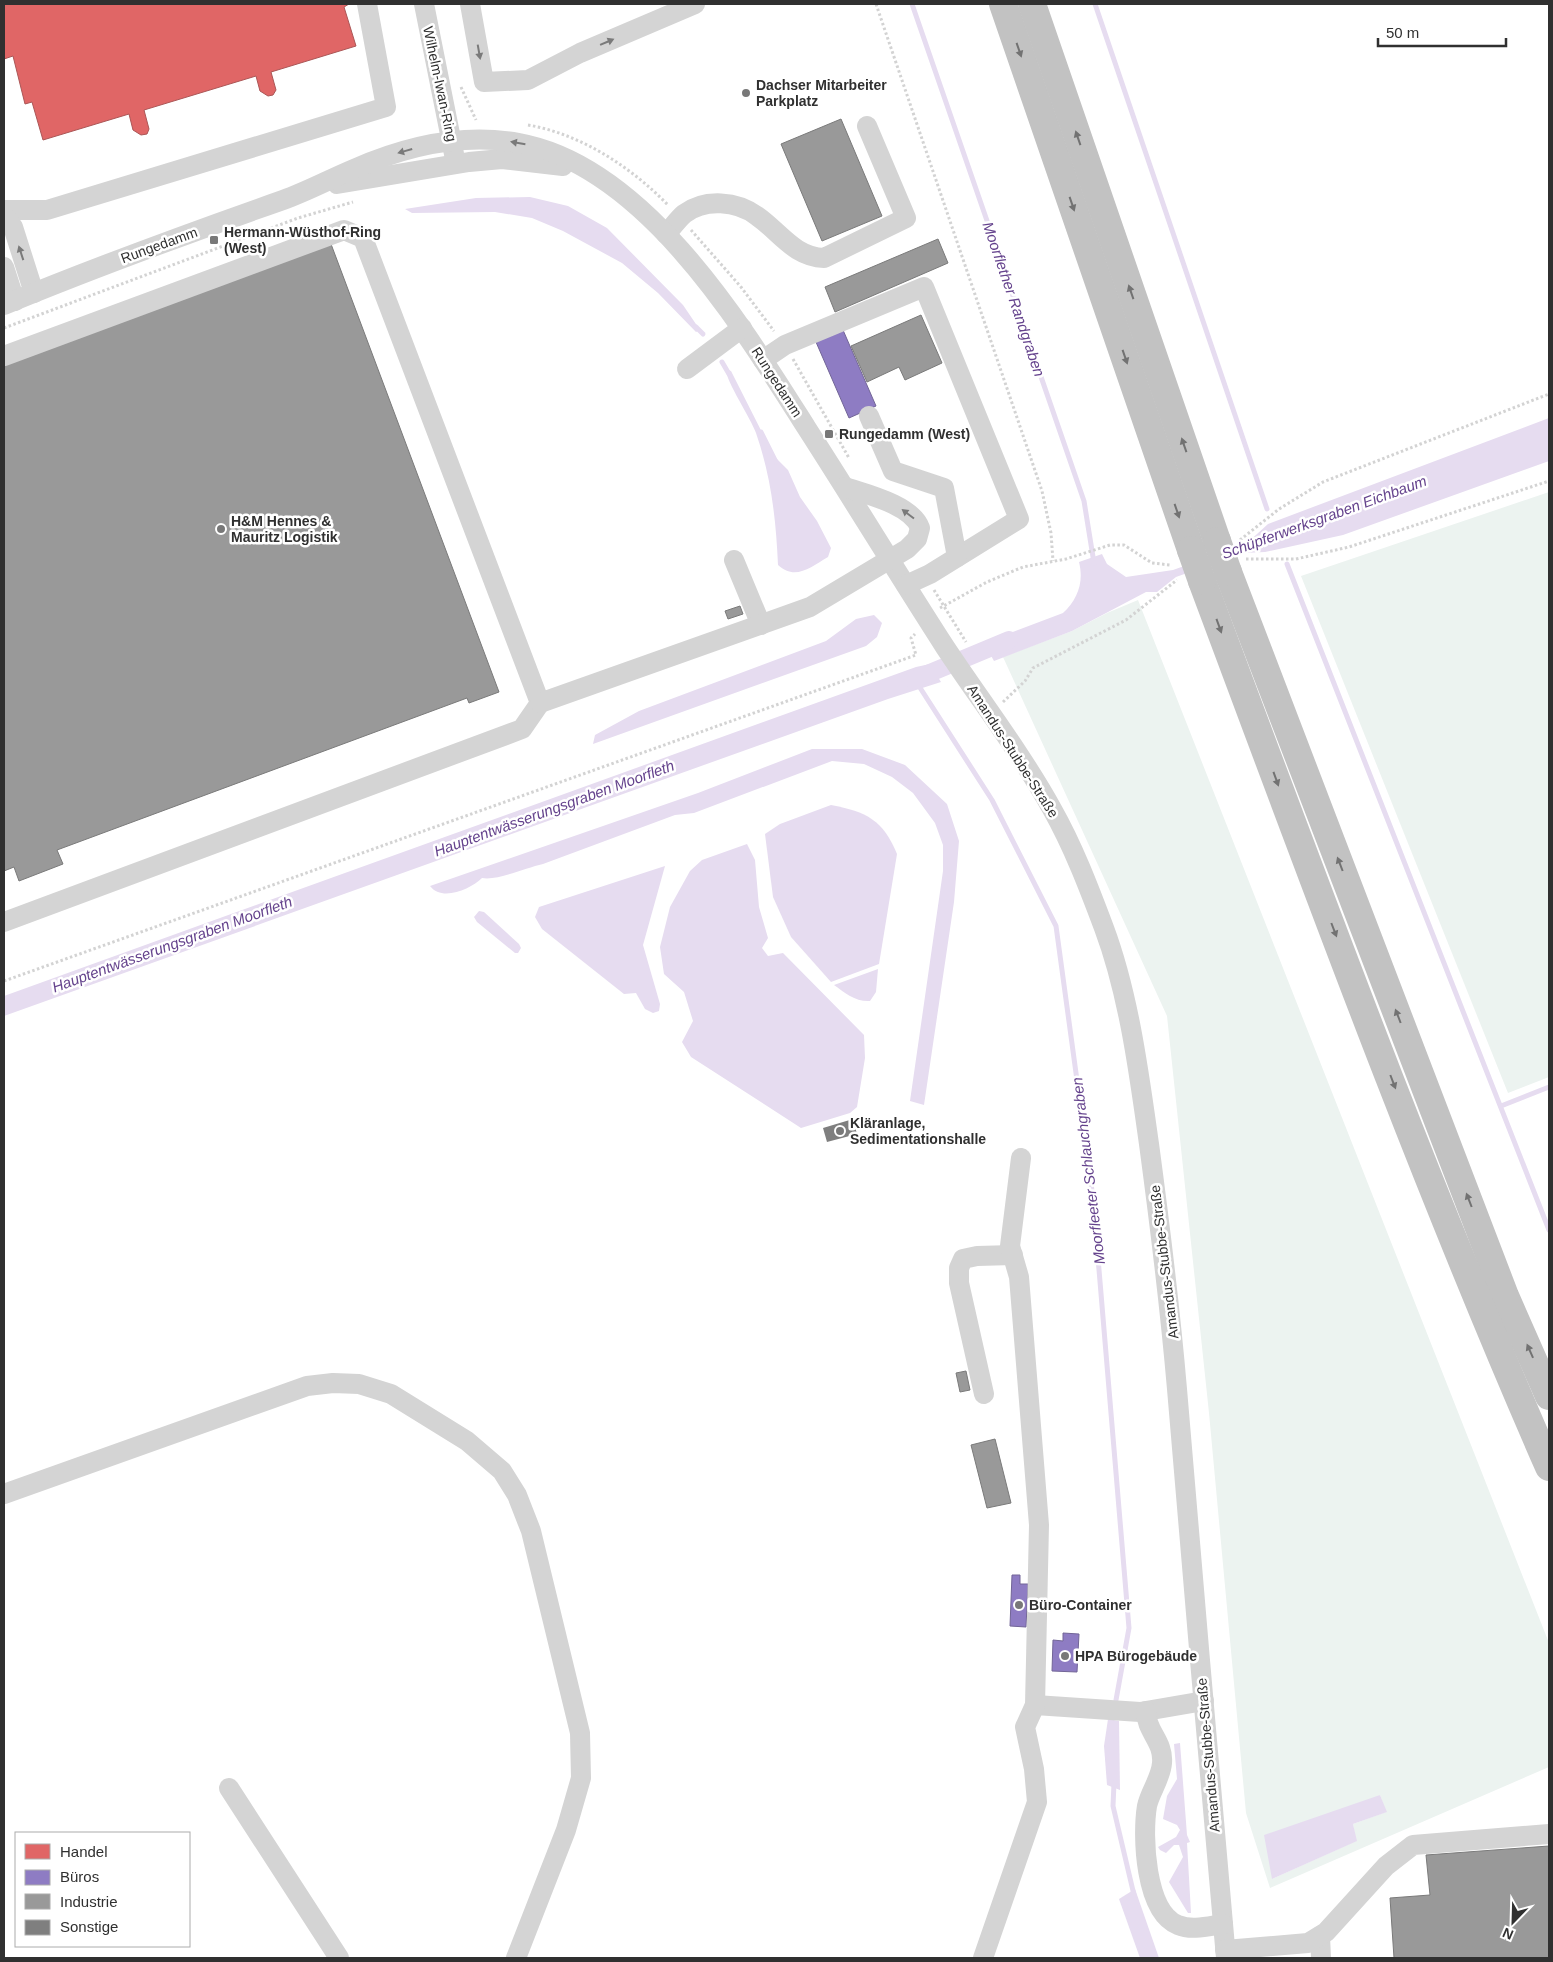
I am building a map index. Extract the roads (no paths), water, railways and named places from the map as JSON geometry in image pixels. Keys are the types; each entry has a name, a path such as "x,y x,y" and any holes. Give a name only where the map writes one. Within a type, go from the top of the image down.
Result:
{"highway":[{"path":"1003,4 1181,557 1287,807 1476,1299 1549,1467"},
{"path":"1032,4 1502,1287 1549,1396"}],"street":[{"path":"4,210 47,210 386,107 367,4"},
{"name":"Wilhelm-Iwan-Ring","path":"424,4 456,164"},
{"path":"470,4 484,82 528,80 580,53 695,4"},
{"path":"666,234 680,218 695,209 715,203 736,205 757,216 798,251 811,258 824,258 906,218 867,126"},
{"name":"Rungedamm","path":"9,303 316,188 356,168 451,132 542,148 568,158 638,205 666,234 742,328 845,487 926,618"},
{"name":"Rungedamm","path":"316,188 456,164 502,159 566,167 594,175"},
{"path":"4,216 13,227 34,293"},
{"path":"4,356 344,230 363,238 540,703"},
{"path":"4,267 9,303"},
{"path":"763,360 785,345 924,287 1019,520 925,576 906,585"},
{"path":"688,369 742,328"},
{"path":"869,416 893,471 944,488 957,557"},
{"path":"4,922 522,729 540,703 810,607 914,542 920,531 917,521 900,508 845,487"},
{"path":"734,560 761,625"},
{"name":"Amandus-Stubbe-Straße","path":"926,618 1052,810 1080,867 1107,935 1135,1048 1168,1280 1226,1954"},
{"path":"983,1958 1037,1802 1034,1769 1025,1727 1035,1705 1040,1525 1019,1277 1010,1246 1021,1158"},
{"path":"984,1394 959,1283 959,1268 963,1259 977,1256 1013,1255"},
{"path":"4,1494 307,1386 333,1383 359,1384 391,1394 467,1441 502,1471 518,1495 531,1530 580,1733 581,1778 569,1822 516,1958"},
{"path":"1035,1705 1140,1711 1204,1701"},
{"path":"1140,1711 1158,1742 1162,1754 1162,1766 1148,1806 1145,1834 1151,1887 1157,1903 1166,1916 1176,1925 1188,1928 1223,1924"},
{"path":"229,1788 339,1958"},
{"path":"1226,1954 1308,1943 1326,1932 1386,1866 1413,1845 1549,1834"},
{"path":"1320,1936 1321,1958"}],"water":[{"path":"530,197 568,206 607,228 683,305 700,330 696,332 658,293 622,263 563,231 532,218 495,212 412,213 405,209 476,198"},
{"path":"726,369 731,371 774,456 788,470 800,497 817,521 831,548 828,557 803,571 791,572 784,570 778,565 774,514 761,449 756,433 730,382"},
{"name":"Schüpferwerksgraben Eichbaum","path":"1549,418 1549,461 1343,535 1265,552 1243,553 1176,577 1157,592 1146,592 1072,631 994,661 984,643 1063,613 1073,602 1078,590 1081,576 1079,562 1102,554 1107,564 1126,577 1173,570 1246,544 1268,524"},
{"path":"874,615 882,623 877,637 866,646 593,744 595,735 639,711 826,641 856,619"},
{"path":"930,664 941,682 888,699 4,1016 4,996 916,667"},
{"path":"812,749 862,749 905,765 947,804 959,841 954,902 924,1105 910,1101 943,871 943,845 935,823 913,793 892,777 864,764 832,761 694,813 675,815 543,864 495,878 482,878 464,890 442,893 435,891 430,886 698,793"},
{"path":"831,805 855,811 872,819 886,833 897,854 879,964 831,982 791,937 773,897 765,834 780,824"},
{"path":"747,844 755,860 759,907 768,938 762,948 768,956 783,953 864,1035 865,1058 857,1107 850,1113 801,1128 691,1057 682,1042 693,1021 684,992 664,974 660,947 670,907 690,871 702,860"},
{"path":"665,866 643,945 660,1004 659,1011 653,1013 645,1009 636,993 624,994 542,929 535,917 539,907"},
{"path":"479,911 484,912 519,944 521,948 518,953 515,953 477,922 474,917"},
{"path":"878,969 876,992 870,1001 855,998 834,985"},
{"path":"1108,1719 1119,1721 1120,1790 1107,1785 1104,1746"},
{"path":"1180,1743 1187,1835 1190,1842 1187,1843 1191,1913 1188,1913 1169,1882 1183,1857 1179,1845 1174,1845 1166,1853 1158,1847 1176,1837 1180,1830 1177,1825 1163,1819 1167,1796 1177,1779 1174,1744"},
{"path":"1380,1795 1387,1812 1353,1824 1357,1841 1272,1879 1264,1835"},
{"path":"1135,1889 1159,1958 1140,1958 1119,1899"}],"waterway":[{"name":"Moorflether Randgraben","path":"912,4 1084,501 1094,563"},
{"path":"1095,4 1267,509"},
{"path":"696,327 703,334"},
{"path":"722,362 729,374"},
{"path":"761,432 776,462"},
{"path":"1287,564 1549,1230"},
{"name":"Hauptentwässerungsgraben Moorfleth","path":"913,680 1009,640"},
{"name":"Moorfleeter Schlauchgraben","path":"917,683 992,800 1056,926 1093,1198 1129,1628 1116,1700"},
{"path":"1501,1106 1549,1087"},
{"name":"Moorfleeter Schlauchgraben","path":"1114,1783 1113,1806 1134,1895"}],"place":[{"name":"Dachser Mitarbeiter Parkplatz","path":"746,93"},
{"name":"Hermann-Wüsthof-Ring (West)","path":"214,240"},
{"name":"Rungedamm (West)","path":"829,434"},
{"name":"H&M Hennes & Mauritz Logistik","path":"221,529"},
{"name":"Kläranlage, Sedimentationshalle","path":"840,1131"},
{"name":"Büro-Container","path":"1019,1605"},
{"name":"HPA Bürogebäude","path":"1065,1656"}]}
